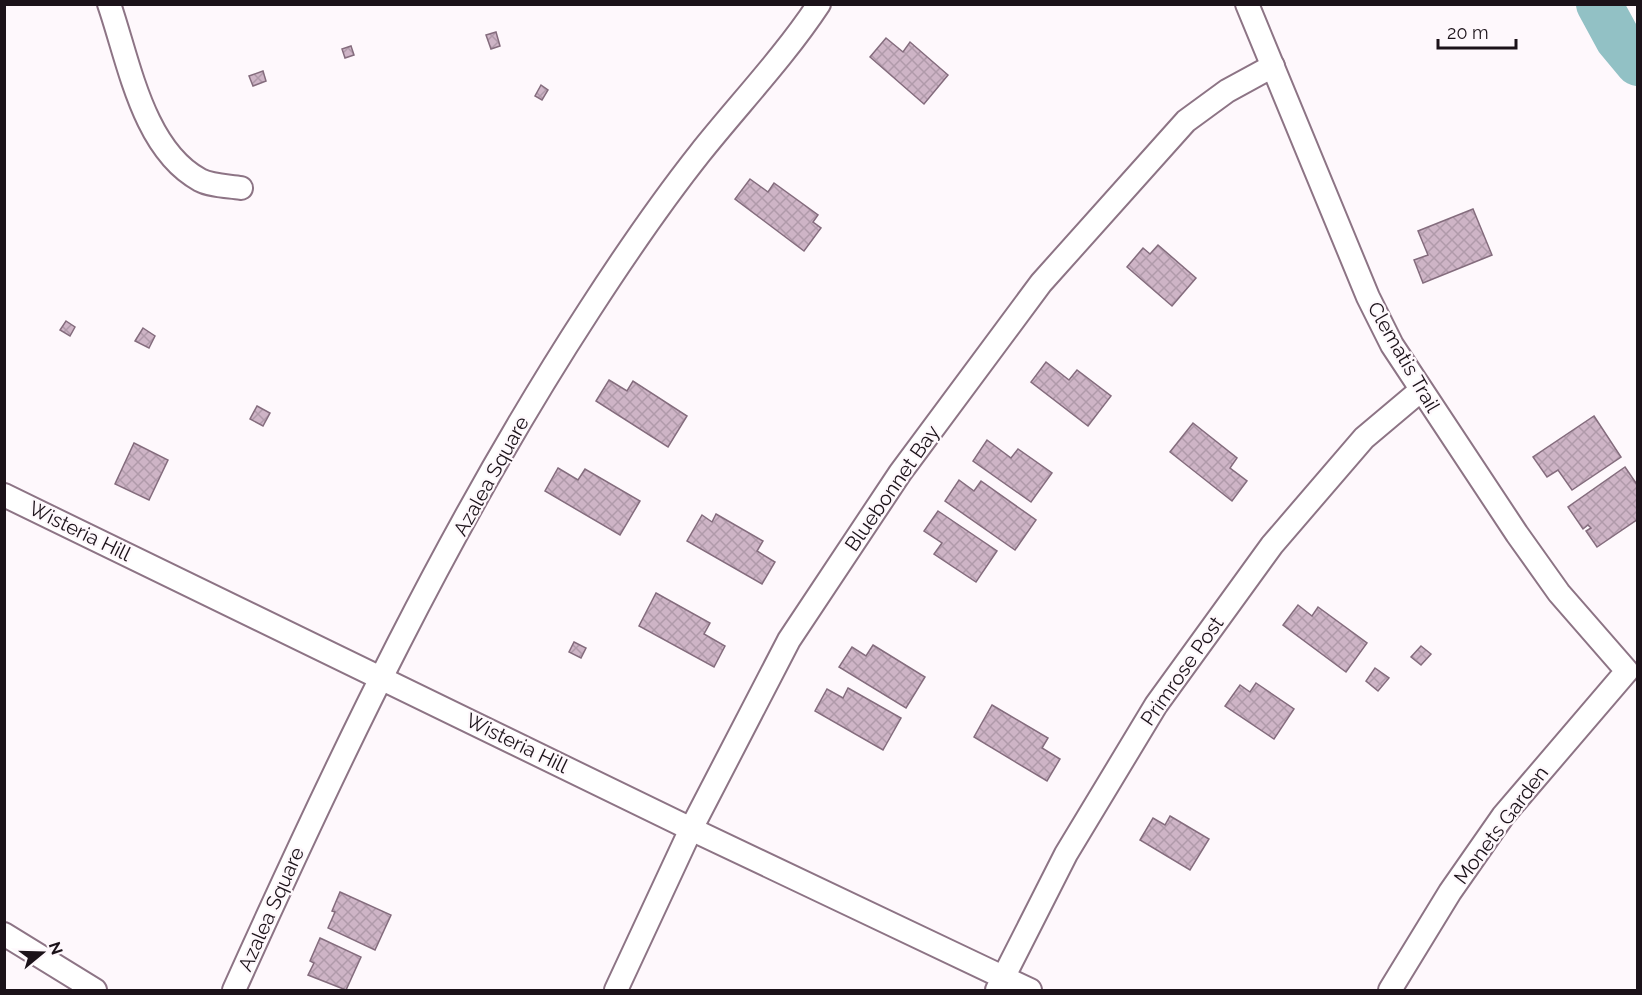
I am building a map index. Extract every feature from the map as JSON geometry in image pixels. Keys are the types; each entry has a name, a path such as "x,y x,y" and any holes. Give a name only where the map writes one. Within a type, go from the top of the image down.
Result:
{"street":[{"path":"109,4 148,121 170,157 202,181 241,188"},
{"name":"Azalea Square","path":"234,990 304,836 382,676 494,465 590,308 698,156 819,4"},
{"name":"Clematis Trail","path":"1247,4 1368,297 1392,345 1559,593 1627,671"},
{"name":"Bluebonnet Bay","path":"616,990 691,829 789,640 900,473 1041,283 1186,121 1227,91 1273,66"},
{"name":"Primrose Post","path":"1000,984 1066,854 1156,705 1272,545 1364,438 1421,390"},
{"name":"Wisteria Hill","path":"4,495 382,676 1000,984 1030,990"},
{"name":"Monets Garden","path":"1390,990 1450,892 1503,816 1627,671"},
{"path":"4,934 95,990"}],"building":[{"path":"496,32 500,46 491,49 486,35"},
{"path":"886,38 903,52 910,42 948,75 924,104 870,57"},
{"path":"351,46 354,55 345,58 342,49"},
{"path":"263,71 266,81 253,86 249,76"},
{"path":"541,85 548,90 542,100 535,96"},
{"path":"750,179 768,192 774,183 818,215 813,222 821,228 804,251 735,199"},
{"path":"1473,209 1492,255 1423,283 1414,260 1428,255 1418,231"},
{"path":"1158,245 1196,278 1172,306 1127,267 1143,248 1150,254"},
{"path":"66,321 75,327 70,336 60,330"},
{"path":"143,328 155,336 149,348 135,341"},
{"path":"1046,362 1069,380 1077,370 1111,396 1088,426 1031,382"},
{"path":"609,380 627,391 633,381 687,416 668,447 596,401"},
{"path":"257,406 270,413 263,426 250,419"},
{"path":"1594,416 1621,457 1572,490 1558,470 1547,477 1533,457"},
{"path":"1193,423 1237,458 1230,468 1247,481 1232,501 1170,452"},
{"path":"987,440 1011,458 1018,449 1052,473 1031,502 973,461"},
{"path":"134,443 168,460 149,500 115,484"},
{"path":"1625,467 1638,486 1638,519 1597,547 1586,531 1591,528 1588,525 1583,529 1568,507"},
{"path":"558,468 578,480 585,469 640,501 620,535 545,491"},
{"path":"959,480 974,491 981,481 1036,520 1015,550 945,501"},
{"path":"938,511 997,551 976,582 934,554 942,543 924,531"},
{"path":"716,514 763,541 757,551 775,562 762,584 687,541 702,515 712,522"},
{"path":"656,593 710,623 704,634 725,646 714,667 639,626"},
{"path":"1298,605 1312,616 1318,607 1367,643 1346,672 1283,625"},
{"path":"574,642 586,648 581,658 569,652"},
{"path":"873,645 925,677 906,708 839,667 852,647 866,656"},
{"path":"1421,646 1431,654 1421,665 1411,657"},
{"path":"1375,668 1389,678 1378,691 1366,681"},
{"path":"1256,683 1294,709 1274,739 1225,706 1240,685 1250,692"},
{"path":"848,688 901,718 883,750 815,711 827,689 843,698"},
{"path":"992,705 1048,738 1042,748 1060,759 1047,781 974,737"},
{"path":"1170,816 1209,839 1190,870 1140,840 1153,818 1165,825"},
{"path":"340,892 391,915 375,950 328,928"},
{"path":"320,938 361,957 346,990 308,975 314,963 310,961"}],"waterway":[{"path":"1599,4 1618,39 1638,63"}]}
